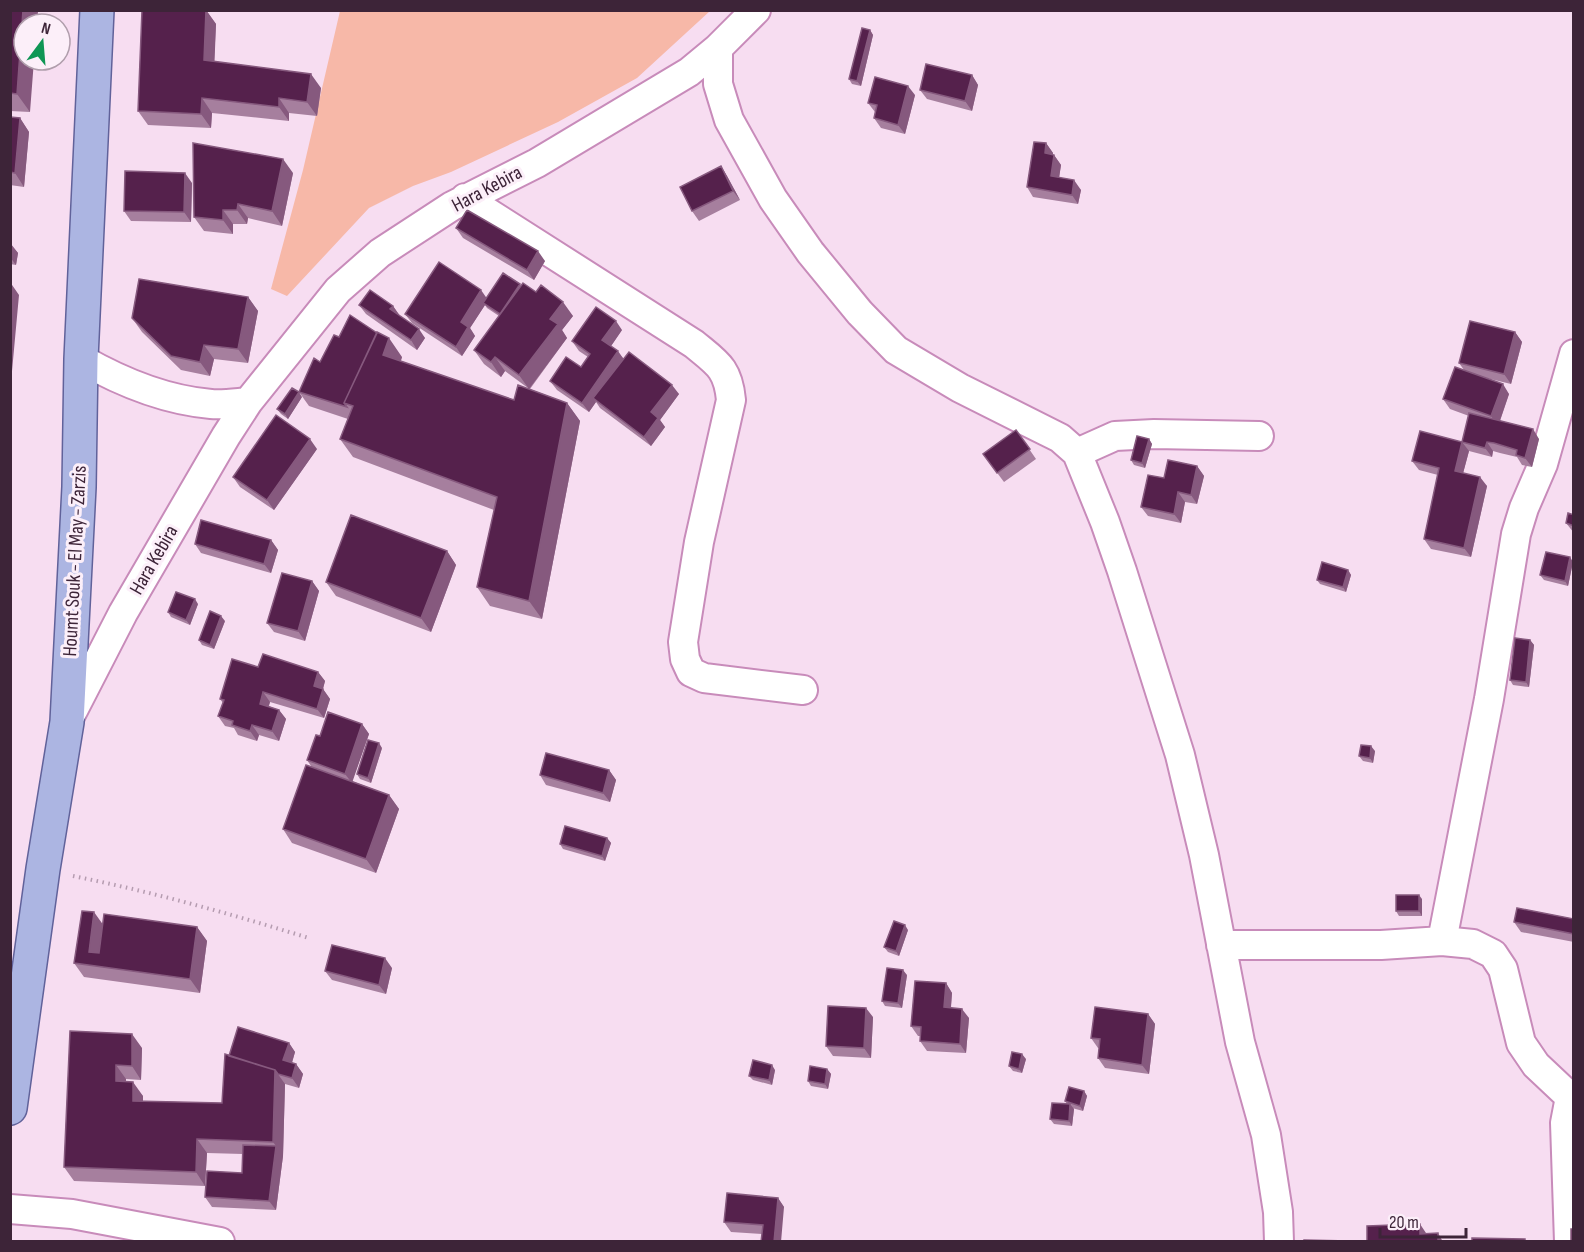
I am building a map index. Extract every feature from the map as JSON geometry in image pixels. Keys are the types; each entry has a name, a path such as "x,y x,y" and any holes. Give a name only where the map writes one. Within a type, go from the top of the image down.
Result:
{"main road":[{"name":"Houmt Souk - El May - Zarzis","path":"10,1108 18,998 68,722 97,10"}],"street":[{"name":"Hara Kebira","path":"68,722 123,613 248,402 338,290 380,253 465,198 537,163 689,72 756,11"},
{"path":"718,48 718,84 729,120 791,225 860,313 896,350 960,388 1060,438 1077,453 1122,571 1180,755 1204,855 1240,1042 1266,1135 1278,1212 1279,1242"},
{"path":"465,198 694,344 719,365 729,381 731,400 699,542 683,642 685,659 691,672 704,678 803,690"},
{"path":"1442,941 1481,743 1516,534 1543,465 1574,354"},
{"path":"81,359 139,388 178,399 213,404 248,402"},
{"path":"1077,453 1115,436 1154,434 1259,436"},
{"path":"1221,945 1382,945 1442,941 1473,945 1493,954 1503,969 1508,984 1521,1043 1536,1065 1572,1096 1565,1123 1569,1242"},
{"path":"10,1209 72,1214 220,1242"}],"path":[{"path":"43,869 167,897 309,938"}],"shaded area":[{"path":"340,11 710,11 637,78 558,122 451,172 413,186 369,208 287,296 271,289 303,170"}],"building":[{"path":"10,10 23,10 23,12 12,12 12,72 19,72 17,94 10,93"},
{"path":"142,10 206,10 204,60 311,74 307,102 279,98 279,107 202,98 201,114 138,111"},
{"path":"862,28 870,30 857,81 849,79"},
{"path":"926,64 972,75 965,101 920,90"},
{"path":"875,77 908,86 898,125 874,118 877,105 868,103"},
{"path":"10,117 20,118 15,173 10,172"},
{"path":"1034,142 1046,143 1045,153 1054,155 1051,176 1074,180 1072,195 1027,187"},
{"path":"193,143 283,159 272,211 238,204 237,210 223,210 223,220 194,217"},
{"path":"721,166 733,191 692,211 680,187"},
{"path":"125,171 185,173 184,212 124,211"},
{"path":"467,210 538,251 527,270 456,228"},
{"path":"439,262 481,290 461,322 468,327 456,347 405,314"},
{"path":"503,273 520,284 500,314 483,303"},
{"path":"139,279 248,297 238,349 204,345 200,362 171,356 132,318"},
{"path":"523,283 536,292 541,285 563,302 550,319 558,324 519,375 495,357 491,362 474,350"},
{"path":"370,290 393,306 390,309 419,329 411,340 359,305"},
{"path":"596,307 616,321 602,340 618,351 582,403 550,381 566,357 581,367 590,354 572,341"},
{"path":"350,315 377,333 344,403 347,407 299,392 314,358 320,362 334,335 339,337"},
{"path":"1470,321 1515,332 1504,374 1459,363"},
{"path":"377,332 389,338 383,355 514,400 518,385 567,403 529,601 477,587 497,497 340,439 353,406 344,403"},
{"path":"629,352 672,385 651,412 658,418 644,437 593,398"},
{"path":"1455,367 1503,384 1491,416 1443,399"},
{"path":"292,388 299,392 285,414 277,409"},
{"path":"1469,413 1533,429 1525,458 1516,455 1517,450 1494,443 1487,442 1485,448 1462,442"},
{"path":"276,415 310,439 267,500 233,477"},
{"path":"1016,430 1030,449 997,473 983,454"},
{"path":"1420,431 1462,442 1455,471 1480,477 1464,548 1424,539 1439,468 1412,461"},
{"path":"1137,436 1149,439 1142,463 1131,460"},
{"path":"1168,460 1197,466 1191,495 1178,492 1174,514 1141,507 1148,475 1164,478"},
{"path":"1568,513 1574,515 1574,526 1566,523"},
{"path":"351,515 447,551 421,618 326,582"},
{"path":"201,520 271,540 264,564 195,544"},
{"path":"1546,552 1570,557 1565,581 1540,575"},
{"path":"1322,562 1348,570 1343,587 1317,580"},
{"path":"282,573 312,581 298,631 267,623"},
{"path":"176,592 195,599 186,620 168,612"},
{"path":"210,611 221,616 210,645 199,640"},
{"path":"1515,638 1530,640 1526,682 1510,680"},
{"path":"263,654 318,672 314,686 323,689 317,709 263,692 260,704 279,710 272,731 252,725 250,731 232,725 233,721 218,716 224,700 220,699 232,659 258,667"},
{"path":"328,712 362,724 345,774 307,760 316,735 320,736"},
{"path":"368,740 379,743 368,778 357,774"},
{"path":"1361,745 1371,746 1370,758 1359,756"},
{"path":"546,753 609,770 603,793 540,775"},
{"path":"306,765 389,795 366,859 283,829"},
{"path":"565,826 607,838 602,856 560,844"},
{"path":"1396,895 1419,895 1419,911 1396,911"},
{"path":"1517,908 1574,919 1574,934 1514,922"},
{"path":"82,911 94,912 89,952 99,953 104,914 197,927 190,979 74,963"},
{"path":"894,921 905,925 896,951 884,947"},
{"path":"332,945 385,958 379,985 325,971"},
{"path":"887,968 903,970 898,1003 882,1001"},
{"path":"915,981 946,983 944,1007 962,1009 960,1044 920,1041 921,1027 911,1026"},
{"path":"828,1006 866,1008 864,1048 826,1046"},
{"path":"1095,1007 1148,1014 1142,1065 1098,1058 1100,1039 1091,1038"},
{"path":"238,1027 289,1043 283,1060 296,1064 292,1078 278,1074 275,1070 229,1056"},
{"path":"70,1031 132,1034 132,1066 116,1065 116,1081 133,1082 133,1101 222,1103 225,1054 275,1070 273,1142 197,1139 196,1172 64,1167"},
{"path":"1012,1052 1022,1054 1019,1069 1009,1066"},
{"path":"753,1060 772,1065 769,1080 749,1076"},
{"path":"810,1066 827,1069 825,1084 808,1081"},
{"path":"1069,1087 1084,1091 1080,1106 1065,1101"},
{"path":"1052,1103 1070,1104 1069,1121 1050,1119"},
{"path":"243,1145 276,1146 269,1201 205,1197 207,1171 242,1173"},
{"path":"727,1193 778,1198 774,1242 761,1242 763,1225 724,1222"},
{"path":"1420,1224 1420,1234 1438,1233 1438,1242 1367,1242 1367,1226"},
{"path":"1571,1229 1574,1229 1574,1242 1571,1242"},
{"path":"1472,1238 1525,1239 1525,1242 1472,1242"},
{"path":"1304,1240 1349,1241 1349,1242 1304,1242"}]}
